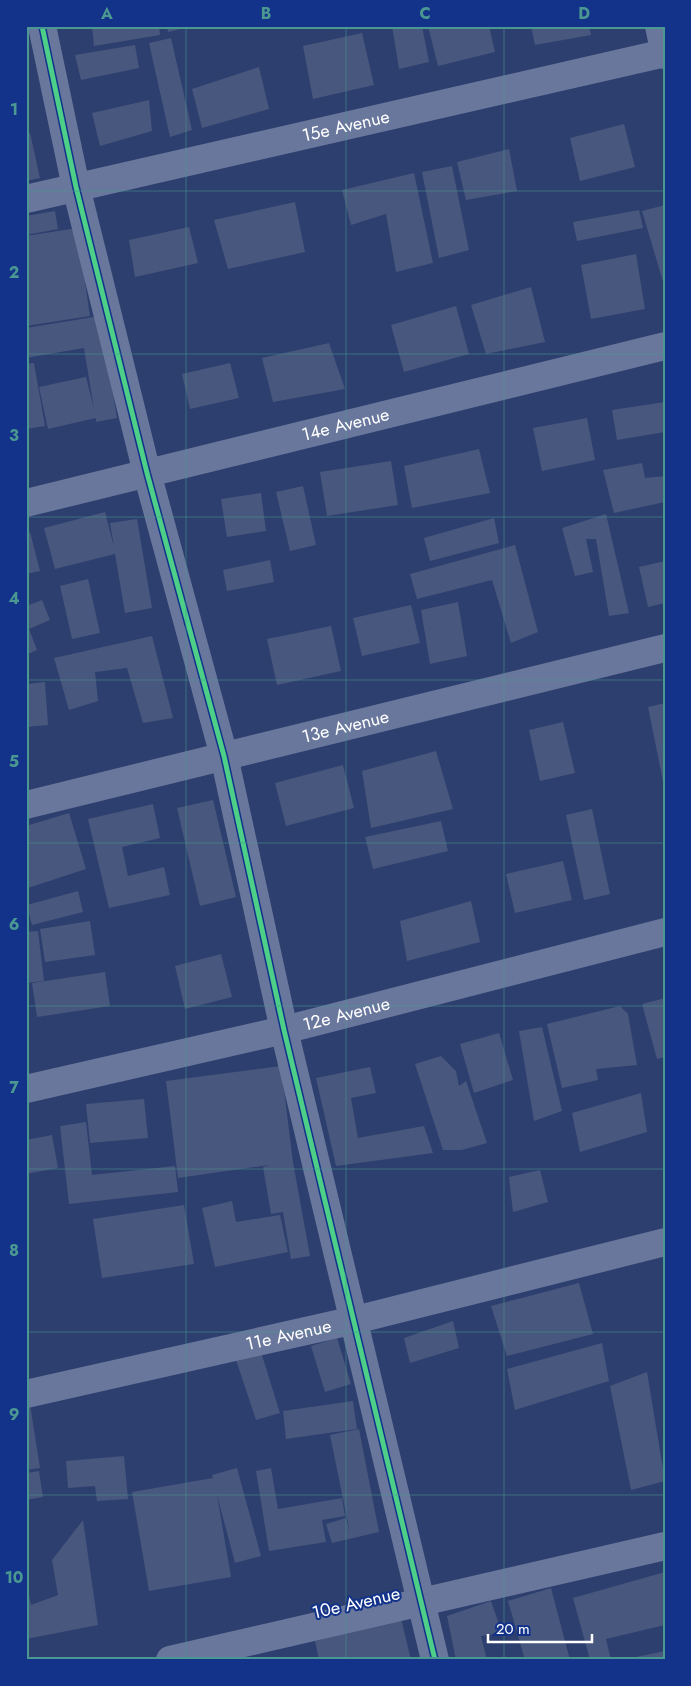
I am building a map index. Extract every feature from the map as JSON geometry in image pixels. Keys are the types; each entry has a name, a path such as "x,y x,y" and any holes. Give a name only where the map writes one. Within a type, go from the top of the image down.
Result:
{"street":[{"path":"42,26 76,187 147,473 224,756 284,1030 435,1660"},
{"path":"659,26 665,53"},
{"name":"15e Avenue","path":"26,200 665,53"},
{"name":"14e Avenue","path":"26,502 665,346"},
{"name":"13e Avenue","path":"26,805 665,648"},
{"name":"12e Avenue","path":"26,1089 284,1030 665,932"},
{"name":"11e Avenue","path":"26,1394 355,1320 665,1242"},
{"name":"10e Avenue","path":"170,1660 665,1546"}],"building":[{"path":"92,26 159,26 160,35 94,46"},
{"path":"167,26 188,26 188,27 168,32"},
{"path":"392,26 422,26 429,62 399,69"},
{"path":"428,26 489,26 495,52 438,66"},
{"path":"531,26 589,26 591,35 535,45"},
{"path":"362,33 374,85 313,99 303,46"},
{"path":"171,38 192,130 170,137 149,43"},
{"path":"135,45 139,68 81,80 75,55"},
{"path":"259,67 269,109 202,128 192,89"},
{"path":"149,100 152,131 100,146 92,113"},
{"path":"624,124 635,167 580,181 570,138"},
{"path":"30,133 40,178 26,181 26,134"},
{"path":"509,149 517,191 466,200 457,162"},
{"path":"452,166 469,250 439,258 422,172"},
{"path":"414,173 433,263 396,272 386,214 351,225 342,190"},
{"path":"295,202 305,252 228,269 214,220"},
{"path":"665,205 665,285 664,285 642,211"},
{"path":"639,210 643,228 577,241 573,222"},
{"path":"55,211 58,229 26,235 26,216"},
{"path":"189,227 198,263 135,277 129,240"},
{"path":"77,228 90,316 26,326 26,236"},
{"path":"636,254 645,309 591,319 581,265"},
{"path":"531,287 545,342 486,354 471,305"},
{"path":"456,306 469,354 404,372 391,325"},
{"path":"100,316 117,418 96,422 96,418 48,429 39,387 86,377 94,409 84,348 26,358 26,328"},
{"path":"329,343 345,389 273,402 262,358"},
{"path":"34,363 45,426 26,429 26,364"},
{"path":"230,363 239,398 190,409 182,374"},
{"path":"665,402 665,432 617,440 612,410"},
{"path":"587,418 595,460 542,471 533,428"},
{"path":"479,449 490,493 412,508 404,466"},
{"path":"391,461 398,505 327,516 320,472"},
{"path":"642,463 645,478 665,476 665,502 614,513 603,470"},
{"path":"303,486 316,545 290,551 276,492"},
{"path":"261,493 266,531 227,537 221,499"},
{"path":"105,512 114,547 110,523 137,519 152,608 125,613 115,554 55,569 44,528"},
{"path":"606,514 629,613 609,616 596,539 586,539 593,572 575,576 562,528"},
{"path":"494,518 499,543 430,561 424,538"},
{"path":"30,532 40,571 26,574 26,533"},
{"path":"515,545 538,632 511,643 492,580 417,599 410,574"},
{"path":"270,560 274,582 227,591 223,570"},
{"path":"665,561 665,603 648,607 639,567"},
{"path":"88,579 100,633 72,639 60,586"},
{"path":"42,600 50,620 29,629 37,650 26,655 26,606"},
{"path":"458,602 467,656 430,664 421,610"},
{"path":"411,605 420,643 362,656 353,618"},
{"path":"331,626 341,671 277,685 267,639"},
{"path":"152,636 173,718 143,723 127,668 95,672 98,701 69,710 54,658"},
{"path":"45,682 48,725 26,727 26,684"},
{"path":"665,703 665,786 664,786 648,707"},
{"path":"563,722 575,773 540,781 529,730"},
{"path":"436,751 453,809 371,828 362,771"},
{"path":"343,765 354,808 286,826 275,783"},
{"path":"213,800 236,897 200,906 177,808"},
{"path":"153,804 160,838 122,847 128,876 164,867 170,895 109,908 88,819"},
{"path":"592,809 610,894 584,900 566,815"},
{"path":"69,813 86,869 28,888 26,881 26,826"},
{"path":"441,821 448,851 373,869 365,837"},
{"path":"563,861 572,900 515,913 506,874"},
{"path":"78,891 83,912 32,925 27,905"},
{"path":"471,901 480,942 407,961 400,921"},
{"path":"90,921 95,955 45,962 40,929"},
{"path":"38,931 44,981 26,983 26,932"},
{"path":"221,954 232,997 185,1009 175,966"},
{"path":"105,972 110,1006 37,1017 32,983"},
{"path":"665,998 665,1057 657,1059 642,1004"},
{"path":"620,1006 628,1014 637,1065 596,1069 598,1080 562,1088 547,1024"},
{"path":"542,1027 562,1111 534,1121 519,1031"},
{"path":"499,1033 513,1080 474,1093 460,1044"},
{"path":"441,1056 456,1071 459,1086 466,1081 487,1143 462,1150 443,1150 415,1064"},
{"path":"281,1066 293,1162 310,1256 291,1259 283,1212 271,1214 263,1167 269,1165 178,1178 166,1081"},
{"path":"370,1067 376,1093 351,1098 358,1138 424,1126 433,1153 336,1166 316,1078"},
{"path":"641,1093 647,1132 580,1152 572,1113"},
{"path":"144,1099 148,1138 90,1143 86,1104"},
{"path":"86,1122 92,1175 175,1166 178,1192 69,1204 60,1126"},
{"path":"52,1135 58,1168 26,1174 26,1140"},
{"path":"540,1170 548,1202 513,1212 509,1177"},
{"path":"232,1201 236,1222 280,1215 288,1252 215,1267 202,1208"},
{"path":"184,1205 194,1264 102,1278 93,1219"},
{"path":"579,1283 593,1334 507,1356 491,1306"},
{"path":"453,1321 459,1348 410,1363 404,1338"},
{"path":"337,1338 351,1384 325,1392 311,1346"},
{"path":"602,1343 609,1381 515,1410 507,1369"},
{"path":"261,1352 280,1413 256,1420 236,1360"},
{"path":"647,1372 665,1481 631,1490 610,1386"},
{"path":"26,1398 29,1398 40,1468 26,1470"},
{"path":"353,1401 357,1429 286,1439 283,1411"},
{"path":"359,1429 379,1532 332,1543 326,1524 346,1518 350,1533 330,1435"},
{"path":"124,1456 128,1499 97,1501 95,1486 68,1488 66,1461"},
{"path":"237,1468 261,1556 235,1563 217,1495 231,1577 149,1591 132,1492 213,1478 212,1475"},
{"path":"271,1468 278,1509 342,1498 345,1516 322,1520 326,1542 269,1551 256,1471"},
{"path":"39,1471 43,1497 26,1500 26,1473"},
{"path":"83,1520 98,1625 26,1639 26,1580 31,1605 58,1595 52,1560"},
{"path":"665,1572 665,1625 606,1639 611,1660 590,1660 573,1598"},
{"path":"551,1588 570,1660 525,1660 508,1601"},
{"path":"491,1601 502,1633 481,1636 487,1660 456,1660 447,1616"},
{"path":"401,1618 411,1660 319,1660 315,1641"},
{"path":"665,1651 665,1660 626,1660 626,1659"}],"cycle path":[{"path":"42,26 76,187 147,473 224,756 284,1030 435,1660"}]}
